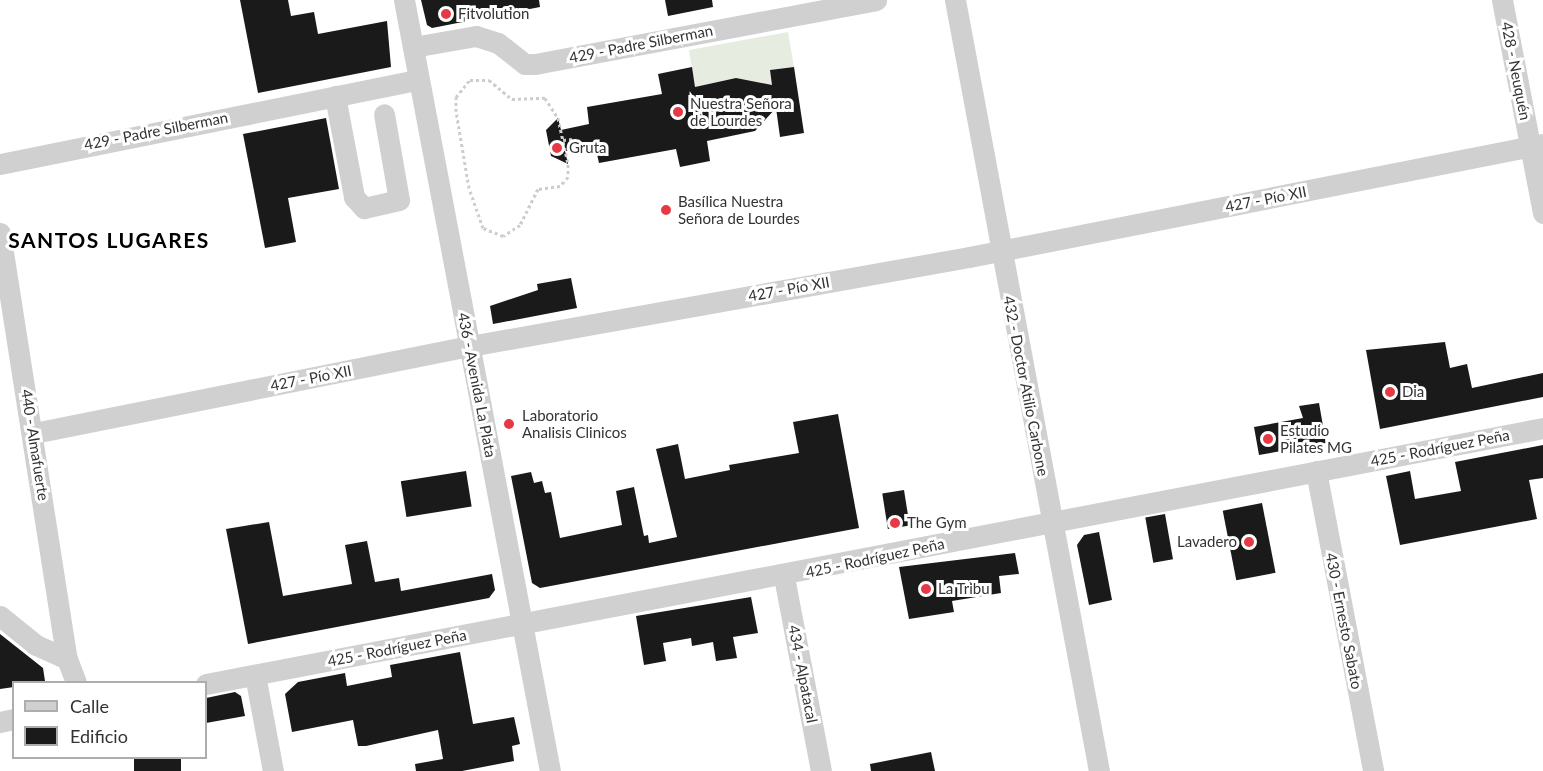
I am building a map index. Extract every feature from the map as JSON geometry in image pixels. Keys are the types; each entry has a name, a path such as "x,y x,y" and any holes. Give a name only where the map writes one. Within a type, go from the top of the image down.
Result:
{"street":[{"name":"436 - Avenida La Plata","path":"404,0 550,771"},
{"name":"429 - Padre Silberman","path":"412,48 476,36 498,43 525,64 536,64 876,0"},
{"name":"432 - Doctor Atilio Carbone","path":"955,0 999,251 1053,521 1099,771"},
{"name":"428 - Neuquén","path":"1502,0 1537,146 1543,213"},
{"name":"429 - Padre Silberman","path":"0,164 418,80"},
{"path":"335,96 354,197 364,208 399,200 384,114"},
{"name":"427 - Pío XII","path":"34,433 470,346 999,251 1537,146"},
{"name":"440 - Almafuerte","path":"0,233 34,433 68,659 76,681"},
{"name":"425 - Rodríguez Peña","path":"207,684 784,577 1053,521 1543,428"},
{"name":"430 - Ernesto Sabato","path":"1316,471 1373,771"},
{"name":"434 - Alpatacal","path":"784,577 821,771"},
{"path":"0,616 36,645 68,659"},
{"path":"255,675 273,771"}],"path":[{"path":"489,80 512,99 545,98 558,118 563,140 568,177 560,186 538,189 531,195 527,215 511,233 494,235 483,228 476,217 458,133 456,97 462,87 470,81 489,80"},
{"path":"563,140 572,139"}],"shaded area":[{"path":"788,32 794,67 770,70 773,89 736,78 695,87 689,50"}],"building":[{"path":"240,0 288,0 291,16 314,12 318,34 387,21 391,67 258,93"},
{"path":"421,0 539,0 540,7 432,28 427,25"},
{"path":"665,0 712,0 713,7 668,16"},
{"name":"Nuestra Señora de Lourdes","path":"692,67 695,87 736,78 772,85 770,70 794,67 804,133 780,137 776,108 755,131 707,141 710,161 680,167 676,149 599,163 595,146 565,151 568,164 551,156 546,130 558,118 561,130 589,124 587,107 662,94 658,74"},
{"path":"326,118 339,189 288,198 296,242 265,248 243,134"},
{"path":"571,278 577,308 493,324 490,306 538,290 537,284"},
{"path":"1445,342 1450,368 1467,364 1472,388 1543,373 1543,397 1380,429 1366,350"},
{"path":"1319,403 1326,443 1259,455 1254,427 1303,418 1299,406"},
{"path":"838,414 859,528 540,588 532,583 511,476 531,472 534,483 542,481 545,493 551,492 560,538 622,525 616,491 634,487 644,536 648,535 649,543 677,537 656,449 678,444 685,479 730,470 729,465 799,453 793,422"},
{"path":"1543,445 1543,478 1529,480 1537,519 1400,545 1386,476 1410,471 1415,499 1461,491 1455,462"},
{"path":"466,471 472,507 406,517 401,481"},
{"path":"904,490 910,526 888,529 882,493"},
{"name":"Lavadero","path":"1262,503 1276,573 1236,580 1223,511"},
{"path":"1165,514 1173,559 1153,563 1145,517"},
{"path":"269,522 283,596 352,584 345,545 367,541 375,582 399,578 401,591 492,574 495,590 489,598 248,644 226,529"},
{"path":"1099,532 1112,600 1089,605 1077,545 1084,535"},
{"path":"1015,553 1019,574 999,576 1001,593 952,601 954,612 909,619 899,567"},
{"path":"751,597 758,633 733,637 737,658 716,661 713,642 692,646 691,638 663,643 666,661 644,665 636,616"},
{"path":"0,634 43,668 45,681 12,681 12,687 0,689"},
{"path":"460,652 473,724 514,717 520,744 512,746 514,761 462,771 416,771 415,764 443,759 438,730 366,746 358,746 353,720 292,732 285,694 298,682 345,673 347,686 392,677 390,665"},
{"path":"235,692 241,696 245,716 207,723 207,698"},
{"path":"931,752 935,771 871,771 870,764"},
{"path":"134,759 181,759 181,771 134,771"}],"place":[{"name":"Fitvolution","path":"446,14"},
{"name":"Nuestra Señora de Lourdes","path":"678,112"},
{"name":"Gruta","path":"557,148"},
{"name":"Basílica Nuestra Señora de Lourdes","path":"666,210"},
{"name":"Dia","path":"1390,392"},
{"name":"Laboratorio Analisis Clinicos","path":"509,424"},
{"name":"Estudio Pilates MG","path":"1268,439"},
{"name":"The Gym","path":"895,523"},
{"name":"Lavadero","path":"1249,542"},
{"name":"La Tribu","path":"926,589"}],"district":[{"name":"SANTOS LUGARES","path":"109,240"}]}
